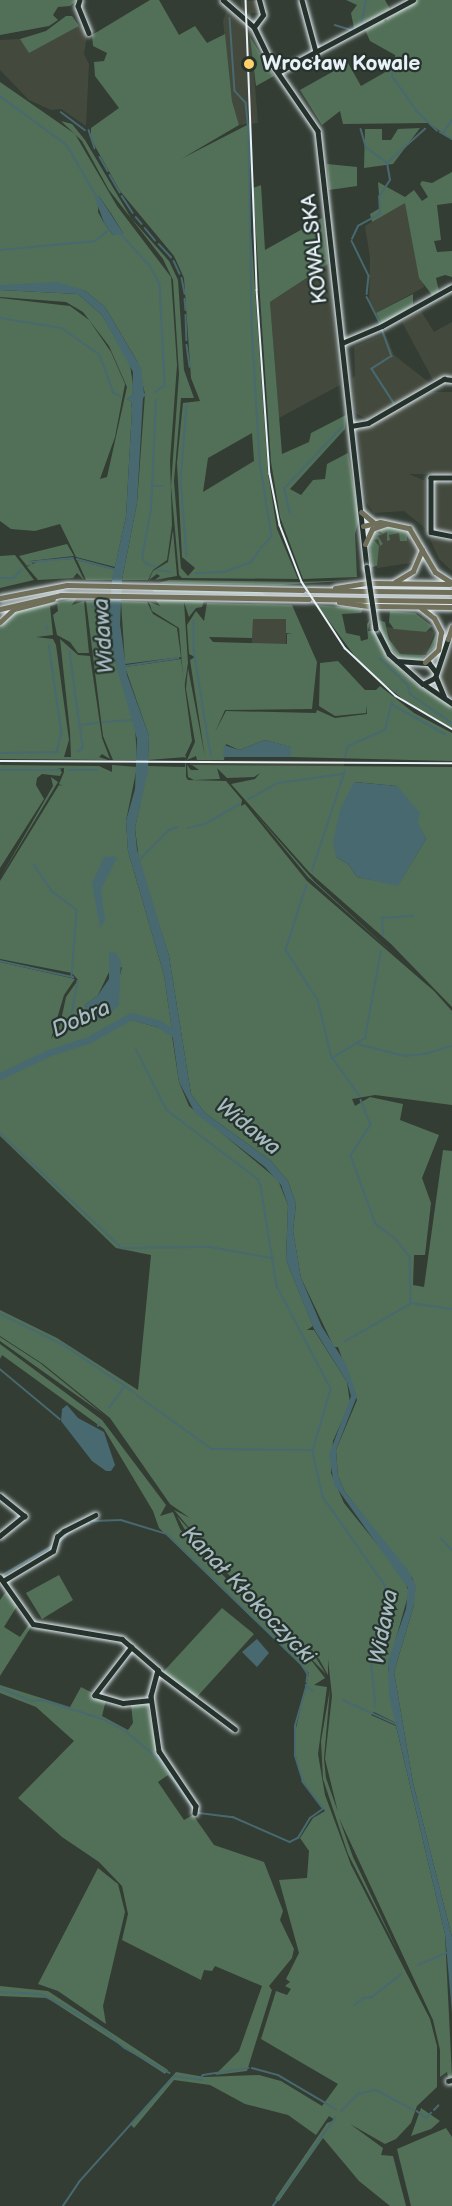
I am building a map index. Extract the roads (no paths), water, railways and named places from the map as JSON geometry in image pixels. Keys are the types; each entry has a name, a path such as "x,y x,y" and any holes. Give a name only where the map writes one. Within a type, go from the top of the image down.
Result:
{"main road":[{"path":"361,512 375,522"},
{"path":"363,526 375,522 409,528 435,572 452,584"},
{"path":"365,544 374,528 389,523"},
{"path":"392,583 414,572 422,548"},
{"path":"329,590 366,583"},
{"path":"373,583 452,584"},
{"path":"0,597 42,587 77,585 366,591"},
{"path":"374,591 452,592"},
{"path":"0,621 20,607 76,594"},
{"path":"0,609 45,596 76,594 311,599 368,603"},
{"path":"452,601 375,603 416,607 452,607"},
{"path":"416,607 431,614 441,632 438,650 422,663"},
{"path":"448,639 452,627"}],"street":[{"path":"80,0 78,6 89,33"},
{"name":"KOWALSKA","path":"223,0 254,27 278,72 318,131 367,567 376,628 392,658"},
{"path":"254,27 264,15 259,0"},
{"path":"302,0 316,52"},
{"path":"278,72 413,0"},
{"path":"342,343 382,326 452,287"},
{"path":"351,426 368,423 444,380 452,380"},
{"path":"452,478 431,477 433,535 452,536"},
{"path":"448,639 436,674 437,687 451,703"},
{"path":"392,658 408,664 422,663 436,674"},
{"path":"392,658 416,679 451,703"},
{"path":"416,679 415,670 422,663"},
{"path":"423,684 436,674"},
{"path":"0,1496 25,1516 0,1536"},
{"path":"95,1515 64,1531 57,1537 53,1551 1,1579 33,1624 118,1638 235,1729"},
{"path":"132,1647 95,1695 123,1703 151,1700"},
{"path":"159,1672 151,1700 159,1751 196,1806 195,1813"}],"water":[{"path":"99,196 123,233 121,235 113,235 104,223 95,198"},
{"path":"57,282 84,290 105,307 141,368 144,393 147,394 143,398 137,503 122,580 120,624 127,675 149,736 148,771 135,828 137,850 169,956 191,1094 205,1113 270,1160 288,1181 296,1204 293,1231 301,1278 322,1327 346,1364 357,1396 336,1450 338,1476 345,1492 408,1570 416,1586 414,1605 394,1672 413,1783 452,1937 452,2013 445,1934 389,1696 388,1661 406,1609 408,1588 334,1484 329,1455 351,1396 347,1382 314,1329 286,1260 288,1205 281,1185 265,1167 195,1113 179,1082 164,975 128,851 126,821 135,789 137,739 114,657 109,617 112,580 126,516 132,410 131,401 126,399 132,396 133,372 102,315 78,294 0,290 0,285"},
{"path":"265,740 291,747 291,757 223,757 224,745 239,750"},
{"path":"354,782 397,786 420,813 418,823 426,839 398,886 357,877 348,864 336,857 333,842 340,809"},
{"path":"104,857 117,858 101,889 105,921 100,928 92,883"},
{"path":"109,952 116,953 121,961 119,1005 103,1019 90,1020 85,1005 98,995 109,979"},
{"path":"67,1405 78,1418 104,1432 115,1465 111,1471 106,1471 92,1461 61,1421 62,1409"},
{"path":"257,1639 269,1653 257,1667 242,1652"}],"waterway":[{"path":"354,29 361,25 366,0"},
{"path":"230,18 235,91 246,103 249,132 252,325 260,461 272,537 261,549"},
{"path":"335,25 351,30"},
{"path":"393,69 393,77 417,111 437,130"},
{"path":"0,96 67,145 97,197"},
{"path":"61,112 85,130"},
{"path":"443,133 452,120"},
{"path":"361,129 366,147 387,163"},
{"path":"352,239 358,226 380,214 379,197 390,180 387,163 425,129"},
{"path":"89,130 95,148"},
{"path":"440,132 452,139"},
{"path":"100,157 108,171"},
{"path":"110,175 120,192"},
{"path":"122,196 133,213"},
{"path":"136,217 142,224"},
{"path":"145,228 155,240"},
{"path":"0,250 95,241 109,230"},
{"path":"121,234 150,266 160,284 165,386 155,393"},
{"path":"352,241 369,276 367,294"},
{"path":"159,244 171,257"},
{"path":"174,261 180,274"},
{"path":"182,278 185,294"},
{"path":"367,297 381,324"},
{"path":"185,299 186,310"},
{"path":"186,315 187,340"},
{"path":"0,318 62,328 100,355 114,393 120,396"},
{"path":"382,329 392,356 372,369 394,403"},
{"path":"187,345 190,367"},
{"path":"156,400 151,509 142,558 146,564 156,567"},
{"path":"187,406 181,481 187,556"},
{"path":"290,514 284,489 343,426"},
{"path":"154,486 162,486"},
{"path":"196,573 224,572 251,562 259,551"},
{"path":"31,562 73,558"},
{"path":"77,559 115,569"},
{"path":"0,578 14,578 21,570"},
{"path":"158,570 171,572"},
{"name":"Widawa","path":"92,607 103,608"},
{"path":"194,621 194,650 211,755"},
{"path":"49,645 62,733 57,752"},
{"path":"70,652 83,748 78,752"},
{"name":"Widawa","path":"126,666 178,658"},
{"path":"380,658 408,685 410,694 452,723"},
{"path":"345,757 348,746 385,730 392,702"},
{"path":"391,704 445,734"},
{"path":"103,722 132,720"},
{"path":"81,725 98,723"},
{"path":"0,753 59,752"},
{"path":"0,770 60,770"},
{"path":"68,770 97,770"},
{"path":"312,871 345,770"},
{"path":"278,783 343,774"},
{"path":"249,799 276,784"},
{"path":"188,828 205,824 240,804"},
{"path":"137,862 169,830 178,827"},
{"path":"34,865 53,892 77,910 72,976"},
{"path":"307,885 286,950 318,1000 332,1058"},
{"path":"383,935 382,918 413,916"},
{"path":"360,1097 332,1058 365,1038 381,951"},
{"path":"0,961 73,977"},
{"path":"78,981 72,1016 76,1027 87,1018"},
{"name":"Dobra","path":"0,1076 48,1053 88,1040 131,1016 158,1023 176,1035"},
{"path":"358,1044 405,1056 425,1054 452,1046"},
{"path":"136,1049 167,1110 258,1179 277,1286 331,1389 314,1448"},
{"path":"361,1100 371,1125 351,1156 376,1224 396,1239 410,1257 411,1303 452,1309"},
{"path":"0,1133 122,1248 210,1247 271,1258"},
{"path":"344,1342 410,1304"},
{"path":"0,1314 64,1345 125,1386"},
{"path":"0,1369 60,1419"},
{"path":"109,1408 125,1386 134,1392"},
{"path":"137,1395 212,1449 314,1450"},
{"name":"Widawa","path":"313,1452 323,1497 385,1585 387,1595 371,1655 376,1707"},
{"name":"Kanał Kłokoczycki","path":"92,1521 121,1520 167,1534 302,1665 308,1674 307,1682"},
{"name":"Kanał Kłokoczycki","path":"76,1528 89,1523"},
{"name":"Kanał Kłokoczycki","path":"58,1543 73,1529"},
{"path":"441,1538 452,1550"},
{"name":"Kanał Kłokoczycki","path":"1,1576 52,1546"},
{"name":"Kanał Kłokoczycki","path":"306,1685 313,1691"},
{"path":"0,1688 32,1701 43,1700 103,1719 127,1732 163,1763 194,1809"},
{"path":"199,1813 233,1817 290,1842 298,1838 310,1818 323,1809 303,1782 295,1756 295,1726 306,1688"},
{"name":"Kanał Kłokoczycki","path":"343,1700 396,1724"},
{"path":"418,1965 448,1952"},
{"path":"354,2005 364,1998 372,1997 401,1974"},
{"path":"0,1992 40,1994 59,2003 103,2029 125,2048 170,2073"},
{"path":"203,2075 248,2068"},
{"path":"252,2068 278,2075 336,2109"},
{"path":"63,2206 79,2182 174,2076 202,2080 202,2076"},
{"path":"341,2111 358,2094 376,2090 414,2110"},
{"path":"434,2110 438,2106"},
{"path":"417,2111 426,2118 431,2113"},
{"path":"273,2206 335,2118"}],"railway":[{"path":"246,0 257,290 270,474 280,525 302,582 345,648 396,696 452,729"},
{"path":"0,761 452,763"}],"place":[{"name":"Wrocław Kowale","path":"249,64"}]}
